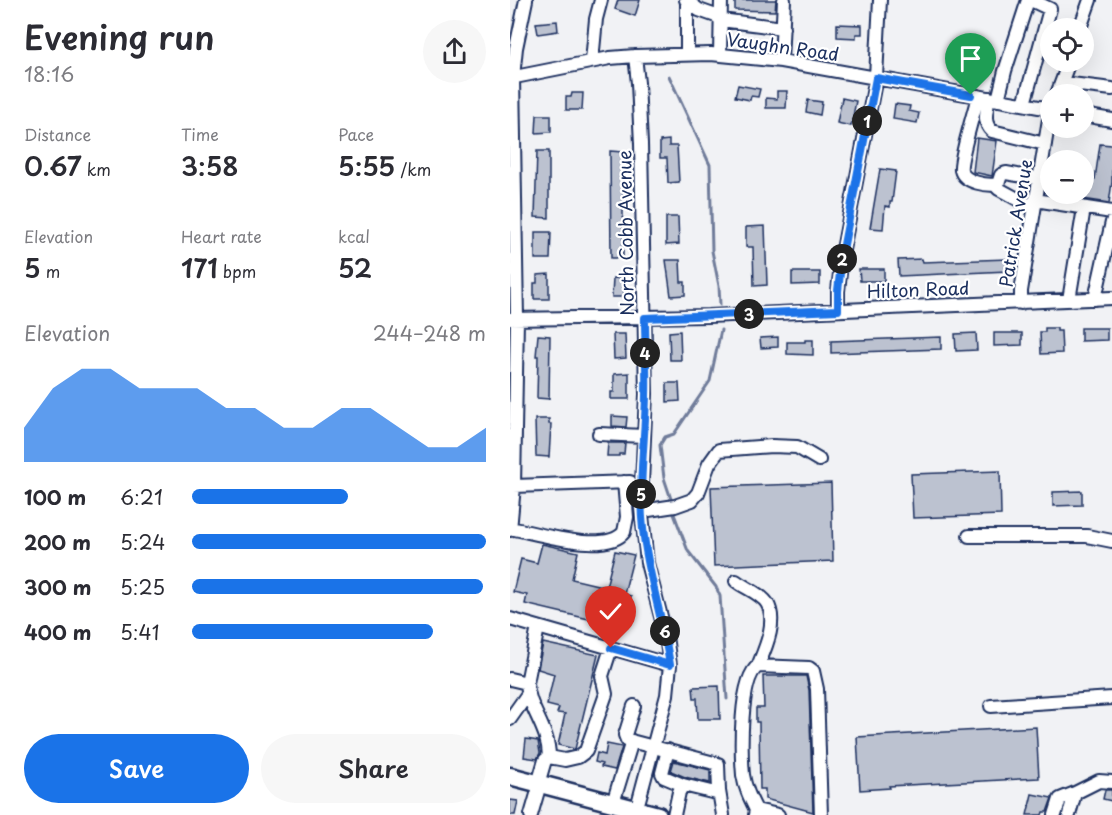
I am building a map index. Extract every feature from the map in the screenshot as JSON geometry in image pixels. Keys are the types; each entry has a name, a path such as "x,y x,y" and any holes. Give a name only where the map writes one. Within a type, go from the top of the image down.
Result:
{"main road":[{"path":"510,776 613,803 635,812 658,815"}],"street":[{"path":"526,0 511,78 514,486 510,529 594,543 613,540 624,532 627,517 624,482"},
{"path":"592,62 596,19 601,0"},
{"path":"687,0 699,10 721,20 783,28"},
{"path":"687,0 687,54"},
{"path":"720,55 721,0"},
{"path":"781,61 784,0"},
{"path":"838,310 842,255 876,78 880,0"},
{"path":"1024,104 1050,9 1030,0 1005,71 988,98 961,170 964,176 982,184 995,185 999,189 1035,204 1084,207 1112,212"},
{"path":"1084,18 1090,0"},
{"name":"Vaughn Road","path":"511,78 635,56 720,55 781,61 1040,108"},
{"name":"North Cobb Avenue","path":"635,56 638,83 645,318 646,394 641,482 642,511 647,564 666,636 670,665 667,695 635,812"},
{"path":"1094,89 1112,89"},
{"path":"988,98 985,118 989,128 1045,144"},
{"path":"1094,117 1112,120"},
{"name":"Patrick Avenue","path":"1044,150 1046,138"},
{"path":"995,185 998,184 1001,175 1006,173 1040,179"},
{"name":"Patrick Avenue","path":"1021,303 1021,291 1040,179"},
{"path":"1069,300 1084,207"},
{"path":"1095,299 1112,222"},
{"name":"Hilton Road","path":"513,319 645,318 1112,298"},
{"path":"599,434 644,436"},
{"path":"642,511 675,506 692,500 698,493 709,464 719,450 772,446 797,447 819,460"},
{"path":"514,486 641,482"},
{"path":"969,536 1087,536 1112,541"},
{"path":"736,581 761,597 767,603 770,612 771,632 758,666 753,670 743,700 743,774 755,812 778,815"},
{"path":"510,619 670,665"},
{"path":"510,719 527,689 538,627"},
{"path":"549,757 565,760 578,757 586,751 606,694 603,676 611,648"},
{"path":"758,666 809,668 813,671 818,689 821,815"},
{"path":"510,679 527,689 549,744 549,757 545,760 531,815"},
{"path":"991,706 1112,698"},
{"path":"634,705 625,738 718,764 723,815"},
{"path":"613,803 632,741"},
{"path":"668,750 662,773 663,777 668,780"},
{"path":"646,774 716,793 719,791"},
{"path":"1055,815 1060,799 1098,781 1112,782"},
{"path":"674,815 679,792 684,785"},
{"path":"1069,815 1075,793"}],"building":[{"path":"618,0 640,0 635,16 615,9"},
{"path":"735,0 776,0 775,11 735,10"},
{"path":"557,21 558,31 538,34 536,23"},
{"path":"837,24 862,25 862,34 856,34 856,38 837,37"},
{"path":"738,85 760,89 758,97 751,96 750,100 735,97"},
{"path":"777,91 787,91 786,108 766,108 766,98 777,99"},
{"path":"572,93 583,93 582,110 566,110 566,97 571,97"},
{"path":"842,98 856,101 851,126 837,123"},
{"path":"808,100 822,102 820,115 806,112"},
{"path":"895,104 910,106 909,111 919,113 917,123 893,119"},
{"path":"537,115 551,115 551,132 536,133"},
{"path":"977,138 997,141 992,176 973,172"},
{"path":"669,140 669,146 677,146 679,182 668,183 667,158 660,158 660,141"},
{"path":"1100,144 1112,145 1112,182 1109,203 1094,201"},
{"path":"537,151 549,151 549,218 535,217"},
{"path":"610,151 623,152 623,258 611,258"},
{"path":"880,169 896,171 892,202 890,202 890,207 885,206 883,229 870,228"},
{"path":"666,217 678,217 679,244 666,245"},
{"path":"765,226 767,285 754,286 753,247 746,247 746,227"},
{"path":"535,232 551,232 550,259 535,259"},
{"path":"922,259 923,262 1008,259 1008,271 899,276 898,260"},
{"path":"666,260 680,260 681,282 685,282 685,295 671,296"},
{"path":"859,269 884,269 884,281 860,281"},
{"path":"792,272 820,272 820,284 792,285"},
{"path":"549,274 549,299 534,299 534,283 537,283 537,275"},
{"path":"613,278 624,279 624,297 612,297"},
{"path":"1045,328 1057,328 1057,331 1061,331 1062,353 1041,354 1040,332 1045,332"},
{"path":"1081,328 1107,328 1107,340 1081,341"},
{"path":"680,331 681,360 670,360 669,332"},
{"path":"976,333 977,350 956,351 955,334"},
{"path":"994,333 1022,333 1022,345 994,346"},
{"path":"613,334 625,334 626,358 614,359"},
{"path":"538,335 550,336 549,399 537,398"},
{"path":"778,337 778,347 761,348 760,338"},
{"path":"941,337 941,349 831,353 831,341"},
{"path":"805,340 813,340 813,355 787,354 787,342 805,342"},
{"path":"629,373 629,399 611,399 611,392 614,392 614,374"},
{"path":"667,383 679,383 680,401 667,402"},
{"path":"612,416 627,417 626,427 612,426"},
{"path":"535,419 549,419 549,424 551,424 549,457 536,456"},
{"path":"608,443 625,443 624,454 607,456"},
{"path":"1000,471 1001,515 913,518 911,474"},
{"path":"831,483 833,561 714,566 711,487"},
{"path":"1082,491 1082,505 1053,506 1053,492"},
{"path":"542,544 578,552 572,579 606,587 615,551 634,555 624,594 631,596 628,609 619,606 614,625 525,604 527,595 513,592 521,559 537,563"},
{"path":"543,643 598,655 575,749 558,745 565,714 557,713 559,708 547,705 554,674 538,669"},
{"path":"763,676 806,676 809,690 813,812 765,799 765,789 760,789 759,722 756,722 756,708 764,708"},
{"path":"719,686 720,719 698,719 697,698 694,698 693,687"},
{"path":"1036,727 1039,778 889,786 890,788 860,790 857,737"},
{"path":"526,739 538,741 540,753 537,759 524,757"},
{"path":"607,744 622,747 615,770 601,767 602,764 595,762 597,753 605,755"},
{"path":"674,761 710,770 710,783 671,771"},
{"path":"1105,790 1112,790 1112,801 1103,799"},
{"path":"1032,794 1052,798 1047,812 1043,812 1042,815 1027,815"},
{"path":"510,800 518,801 515,815 510,815"}],"waterway":[{"path":"669,76 710,165 712,251 720,305"},
{"path":"671,499 664,478 660,445 665,437 674,434 710,381 721,330"},
{"path":"674,514 688,551 716,587 720,596 727,699"}],"route":[{"path":"611,648 670,665 666,636 647,564 641,505 646,394 645,318 838,310 842,255 876,78 971,95"}]}
